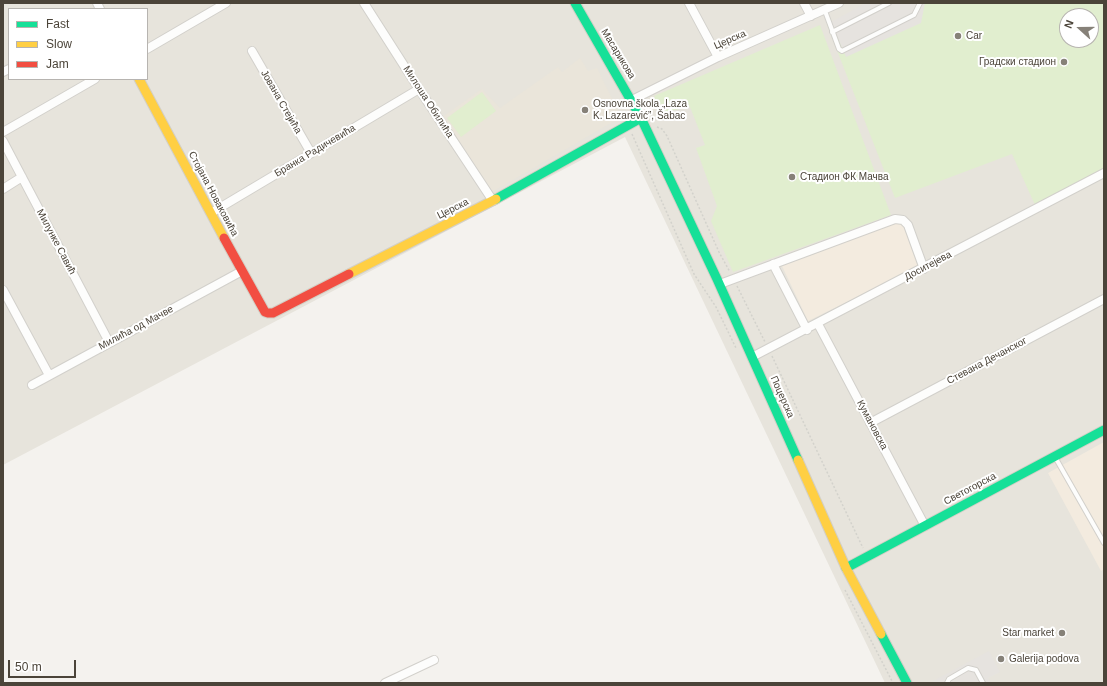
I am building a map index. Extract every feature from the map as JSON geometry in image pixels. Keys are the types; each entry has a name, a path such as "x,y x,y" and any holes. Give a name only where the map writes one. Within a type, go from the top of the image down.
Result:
{"street":[{"path":"148,48 226,3"},
{"name":"Милоша Обилића","path":"364,3 493,200"},
{"name":"Масарикова","path":"575,3 641,118"},
{"path":"689,3 718,57"},
{"path":"804,3 811,16"},
{"name":"Церска","path":"632,100 718,57 825,11 839,3"},
{"name":"Јована Стејића","path":"252,51 311,153"},
{"path":"3,132 93,80"},
{"name":"Стојана Новаковића","path":"140,80 265,312 273,313"},
{"name":"Бранка Радичевића","path":"211,212 419,89"},
{"name":"Церска","path":"273,313 493,200 641,118"},
{"name":"Поцерска","path":"641,118 720,284 846,568 907,683"},
{"name":"Милунке Савић","path":"3,141 109,342"},
{"name":"Доситејева","path":"752,358 924,269 1104,173"},
{"path":"3,189 22,177"},
{"path":"720,284 898,219 905,221 908,225 924,269"},
{"path":"773,264 807,330"},
{"name":"Милића од Мачве","path":"32,385 242,271"},
{"path":"3,290 49,375"},
{"name":"Стевана Дечанског","path":"870,423 1104,299"},
{"name":"Кумановска","path":"818,324 925,526"},
{"name":"Светогорска","path":"846,568 1104,430"},
{"path":"385,683 434,660"}],"lane":[{"path":"832,32 889,3"},
{"path":"825,11 838,49 842,51 914,15 920,3"},
{"path":"1055,456 1104,543"},
{"path":"947,683 948,679 968,668 976,670 983,683"}],"path":[{"path":"628,125 694,274 716,307 739,354"},
{"path":"648,132 659,127 662,128 667,136 719,252 768,349 867,556"},
{"path":"844,586 893,683"}],"shaded area":[{"path":"3,3 1104,3 1104,683 885,683 625,137 3,465"},
{"path":"866,3 925,3 921,23 846,57 831,22"},
{"path":"580,58 588,71 597,68 621,117 492,192 441,118 482,89 500,108 558,67 562,72"},
{"path":"896,223 903,225 918,267 808,321 782,266"},
{"path":"1104,442 1104,569 1101,571 1048,473"},
{"path":"989,651 1000,672 988,678 991,683 934,683 933,681"}],"green space":[{"path":"869,3 1104,3 1104,168 1035,205 1012,154 895,198 827,25"},
{"name":"Стадион ФК Мачва","path":"820,25 891,215 733,272 711,221 717,206 696,148 705,145 690,107 659,113 654,96"},
{"path":"482,92 496,111 461,137 447,118"}],"traffic: fast":[{"path":"575,3 641,118 717,279 798,460"},
{"path":"496,199 641,118"},
{"path":"846,568 1104,430"},
{"path":"881,634 907,683"}],"traffic: slow":[{"path":"140,80 224,238"},
{"path":"349,274 496,199"},
{"path":"798,460 846,568 881,634"}],"traffic: jam":[{"path":"224,238 265,312 268,313 273,313 349,274"}],"place":[{"name":"Car","path":"958,36"},
{"name":"Градски стадион","path":"1064,62"},
{"name":"Osnovna škola „Laza K. Lazarević”, Šabac","path":"585,110"},
{"name":"Стадион ФК Мачва","path":"792,177"},
{"name":"Star market","path":"1062,633"},
{"name":"Galerija podova","path":"1001,659"}]}
